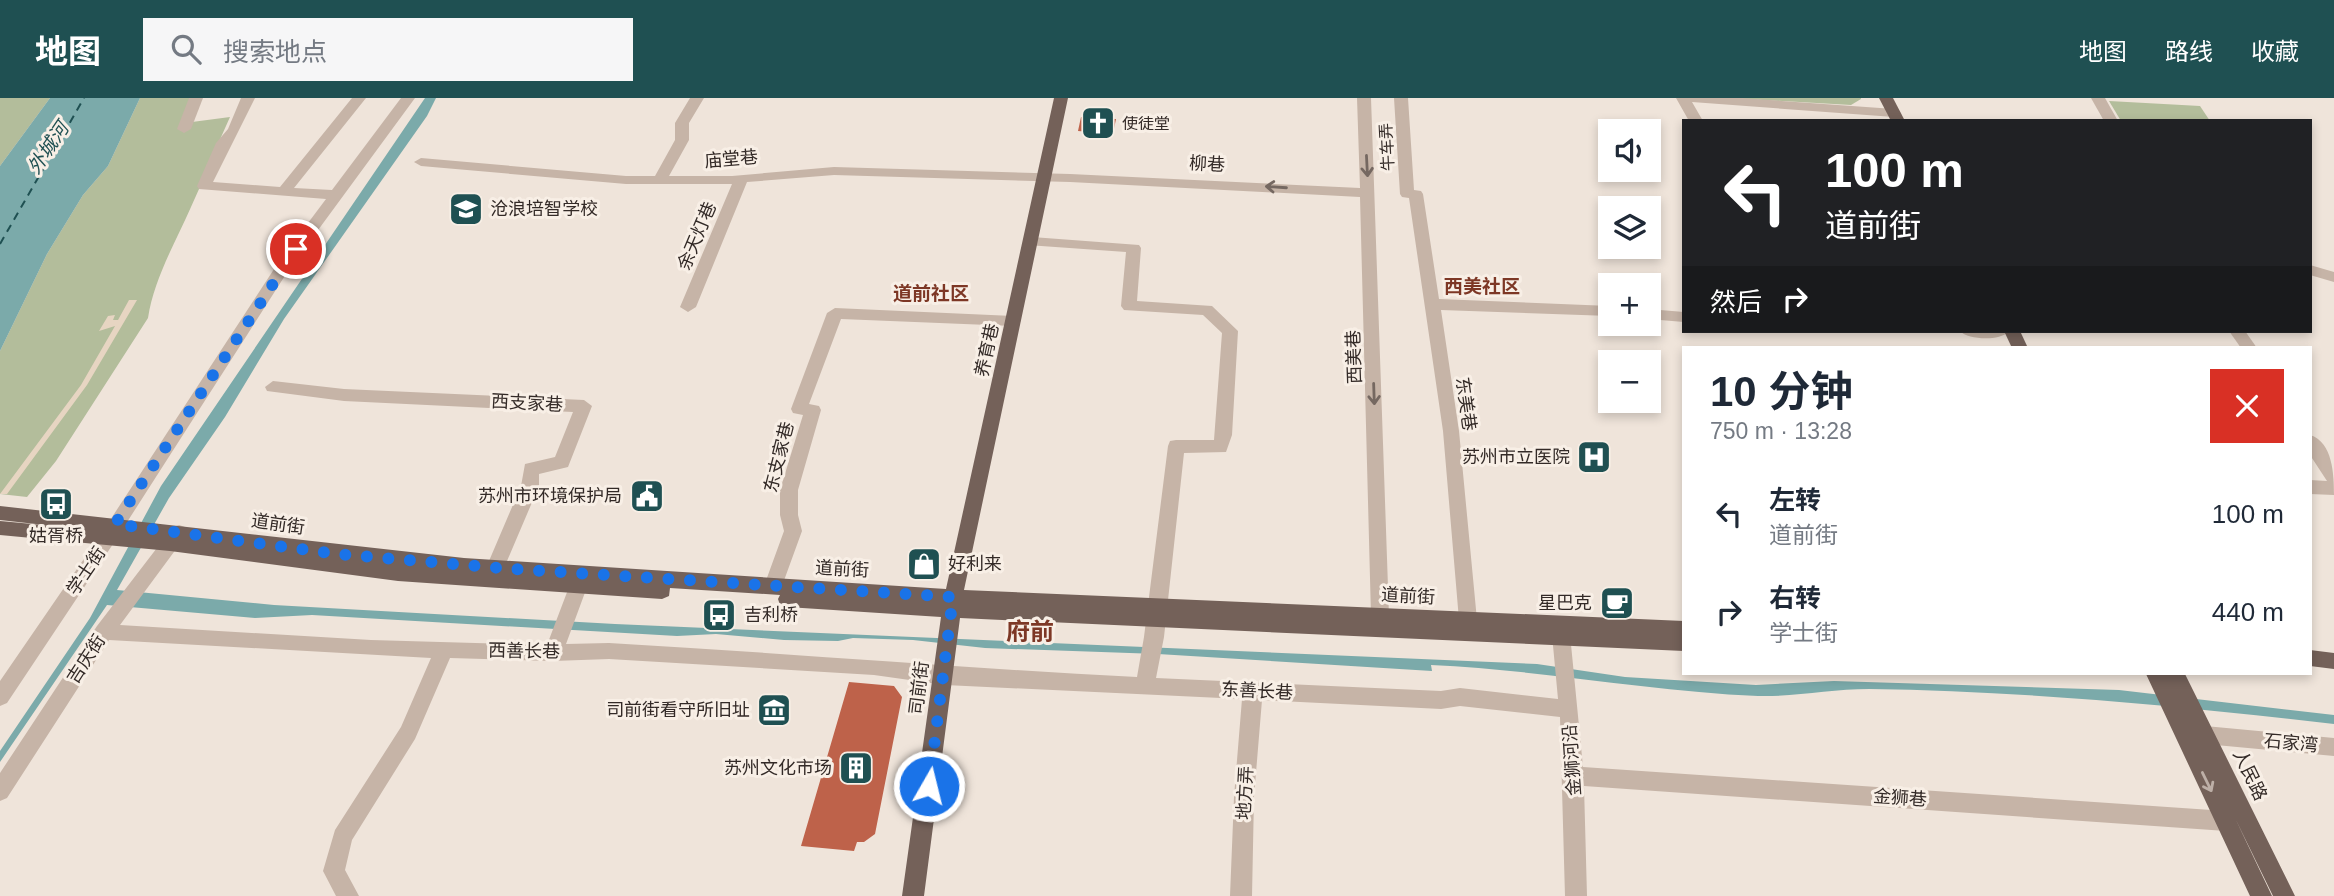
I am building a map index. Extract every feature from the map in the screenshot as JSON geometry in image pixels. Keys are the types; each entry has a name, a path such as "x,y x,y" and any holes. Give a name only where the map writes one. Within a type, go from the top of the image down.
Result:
{"main road":[{"name":"养育巷","path":"953,603 1061,98"},
{"path":"1886,98 1896,117"},
{"path":"1899,98 1909,119"},
{"path":"2006,333 2018,346"},
{"name":"道前街","path":"0,513 119,533"},
{"name":"道前街","path":"0,528 119,533 495,568 773,586 1155,621 1561,631 1682,629"},
{"name":"道前街","path":"175,538 329,566 578,587 953,603"},
{"name":"司前街","path":"912,896 945,676 953,603"},
{"name":"道前街","path":"1155,621 1380,616 1468,620 1682,643"},
{"path":"2312,658 2334,661"},
{"path":"2312,670 2334,672"},
{"name":"人民路","path":"2168,680 2177,721 2261,896"},
{"name":"人民路","path":"2168,680 2203,732 2284,896"}],"street":[{"path":"184,129 196,98"},
{"path":"248,98 234,131 223,143 204,186 336,195"},
{"path":"284,191 359,98"},
{"name":"学士街","path":"0,697 119,533 283,267 408,98"},
{"path":"659,181 682,140 682,123 697,98"},
{"name":"西美巷","path":"1364,98 1380,616"},
{"name":"牛车弄","path":"1401,98 1411,194"},
{"path":"1685,98 1896,117"},
{"path":"1685,98 1695,119"},
{"path":"2098,98 2110,119"},
{"name":"庙堂巷","path":"421,162 659,181 741,179 834,172 1044,178"},
{"name":"柳巷","path":"1044,178 1368,193"},
{"name":"余天灯巷","path":"688,307 741,179"},
{"name":"东美巷","path":"1411,194 1433,304 1451,430 1468,620"},
{"path":"1032,242 1134,248 1129,306 1207,310 1230,331 1224,435 1220,447 1177,446 1145,685"},
{"path":"2312,271 2334,277"},
{"path":"1433,304 1598,311"},
{"name":"东支家巷","path":"773,586 793,531 789,515 789,490 813,410 799,409 835,313 1013,321"},
{"path":"1661,315 1682,317"},
{"name":"西支家巷","path":"273,387 344,395 584,406 562,462 531,469 530,486 495,568"},
{"path":"2312,444 2334,477"},
{"path":"2312,487 2334,488"},
{"name":"吉庆街","path":"0,791 104,632 175,538"},
{"path":"553,653 578,587"},
{"name":"金狮河沿","path":"1561,631 1567,673 1574,776 1576,896"},
{"name":"西善长巷","path":"104,632 358,647 553,653 609,651 874,667 945,676"},
{"path":"348,896 334,870 342,836 408,733 445,649"},
{"name":"东善长巷","path":"945,676 1441,700 1460,697 1568,709"},
{"name":"地方弄","path":"1241,896 1244,797 1253,690"},
{"name":"石家湾","path":"2203,732 2334,747"},
{"name":"金狮巷","path":"1574,776 2225,821"}],"green space":[{"path":"0,98 50,98 0,166"},
{"path":"140,98 200,98 192,122 230,117 160,275 148,318 56,461 27,497 0,494 0,351 47,254 83,195 108,166"},
{"path":"1728,98 1861,98 1861,99 1851,105"},
{"path":"2109,101 2200,106 2209,119 2120,119"}],"shaded area":[{"path":"129,300 137,300 87,385 7,494 0,494 81,385 115,326 99,331 108,316 115,315 113,320 118,320"}],"water":[{"name":"外城河","path":"50,98 140,98 108,166 83,195 47,254 0,351 0,166"},
{"path":"425,98 436,98 427,116 284,319 225,417 169,498 117,590 274,605 615,624 1537,664 1625,677 1756,685 1834,681 2119,690 2334,715 2334,724 2044,696 1869,689 1758,696 1431,665 1432,671 1158,654 985,648 913,640 784,640 716,634 677,636 312,615 255,618 107,605 0,762 0,751 90,618 161,486"}],"building":[{"name":"使徒堂","path":"1081,117 1116,119 1113,134 1078,131"},
{"name":"苏州文化市场","path":"849,682 894,686 902,697 875,834 864,842 857,842 854,851 801,846"}],"ferry route":[{"path":"0,244 84,98"}],"place":[{"name":"使徒堂","path":"1098,123"},
{"name":"沧浪培智学校","path":"466,209"},
{"name":"苏州市立医院","path":"1594,457"},
{"name":"苏州市环境保护局","path":"647,496"},
{"name":"姑胥桥","path":"56,504"},
{"name":"好利来","path":"924,564"},
{"name":"星巴克","path":"1617,603"},
{"name":"吉利桥","path":"719,615"},
{"name":"司前街看守所旧址","path":"774,710"},
{"name":"苏州文化市场","path":"856,768"}],"district":[{"name":"西美社区","path":"1482,286"},
{"name":"道前社区","path":"931,293"},
{"name":"府前","path":"1030,631"}],"route":[{"path":"296,249 115,524 337,554 512,569 953,597 929,786"}]}
